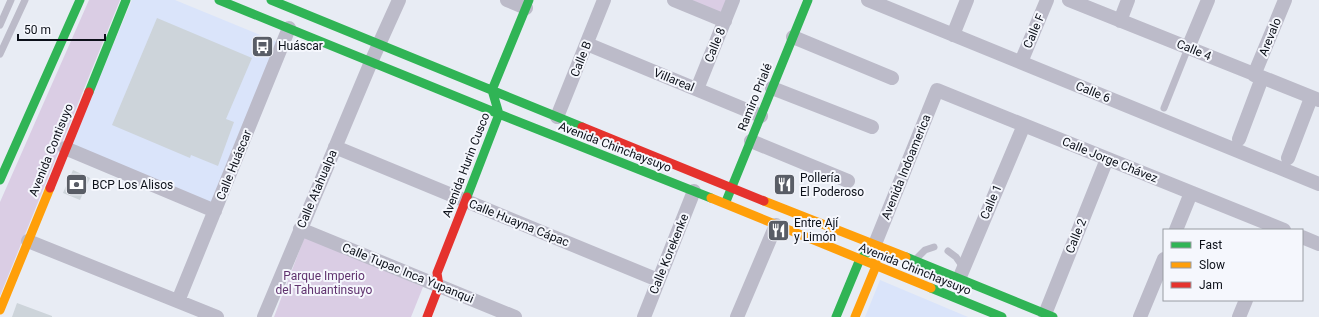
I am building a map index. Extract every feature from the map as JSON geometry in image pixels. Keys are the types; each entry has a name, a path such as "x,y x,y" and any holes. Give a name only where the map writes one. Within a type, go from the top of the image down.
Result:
{"main road":[{"path":"0,180 80,0"},
{"name":"Avenida Contisuyo","path":"0,310 126,0"},
{"name":"Avenida Chinchaysuyo","path":"219,0 499,114 694,191 1001,317"},
{"name":"Avenida Chinchaysuyo","path":"271,0 297,5 379,44 731,188 914,260 961,273 1049,315"},
{"name":"Ramiro Prialé","path":"725,204 808,0"},
{"path":"492,90 527,4"},
{"name":"Avenida Hurin Cusco","path":"427,317 432,286 499,114 492,90"},
{"name":"Avenida Indoamerica","path":"836,317 860,259 875,244"},
{"name":"Avenida Indoamerica","path":"855,317 876,266 875,244"}],"street":[{"name":"Calle Atahualpa","path":"264,317 371,62 399,0"},
{"path":"507,0 527,4"},
{"name":"Calle B","path":"557,117 604,0"},
{"path":"674,0 725,21"},
{"name":"Calle 8","path":"697,89 733,0"},
{"name":"Calle 6","path":"868,0 888,4 953,35 1319,184"},
{"path":"953,35 967,0"},
{"name":"Calle F","path":"1021,62 1047,0"},
{"name":"Calle 4","path":"1068,0 1315,99"},
{"path":"1120,21 1128,0"},
{"path":"1188,48 1208,0"},
{"name":"Arevalo","path":"1239,139 1258,76 1285,0"},
{"name":"Calle Huáscar","path":"178,301 289,28"},
{"path":"793,37 892,78"},
{"name":"Villareal","path":"587,44 761,116"},
{"path":"772,88 872,127"},
{"name":"Calle Jorge Chávez","path":"937,90 1278,229"},
{"name":"Avenida Indoamerica","path":"875,244 937,90"},
{"path":"1288,158 1315,99"},
{"name":"Calle 1","path":"961,273 1024,125"},
{"path":"751,141 848,181"},
{"name":"Calle Huayna Cápac","path":"335,147 658,280"},
{"path":"65,148 215,211"},
{"name":"Calle 2","path":"1049,315 1107,159"},
{"name":"Calle Korekenke","path":"644,317 694,191"},
{"path":"1176,229 1191,193"},
{"path":"738,317 776,225"},
{"name":"Calle Tupac Inca Yupanqui","path":"300,229 432,286 515,317"},
{"path":"1303,237 1319,244"},
{"path":"28,241 217,317"},
{"path":"1140,317 1163,261"},
{"path":"1239,317 1246,301"}],"lane":[{"path":"0,24 11,0"},
{"path":"0,54 25,0"},
{"path":"1164,108 1188,48"},
{"path":"914,260 925,250 934,246"},
{"path":"948,251 956,257 961,273"}],"shaded area":[{"path":"132,0 175,0 277,42 212,205 71,146"},
{"path":"880,280 968,317 865,317"}],"green space":[{"path":"89,0 120,0 0,296 0,202"},
{"path":"687,0 727,0 721,14"},
{"name":"Parque Imperio del Tahuantinsuyo","path":"305,236 423,287 411,317 274,317"}],"building":[{"path":"157,18 252,58 226,119 234,122 218,166 191,155 190,158 112,125"},
{"name":"BCP Los Alisos","path":"73,170 90,178 80,200 63,193"},
{"path":"17,303 52,316 52,317 12,317"}],"traffic: fast":[{"path":"0,180 80,0"},
{"path":"89,92 126,0"},
{"path":"219,0 499,114 711,198"},
{"path":"271,0 582,127"},
{"path":"467,197 499,114 492,90 529,0"},
{"path":"727,199 808,0"},
{"path":"836,317 860,259 869,251"},
{"path":"906,257 1053,317"},
{"path":"931,288 1002,317"}],"traffic: slow":[{"path":"0,310 50,188"},
{"path":"711,198 931,288"},
{"path":"764,201 906,257"},
{"path":"855,317 876,266 876,254"}],"traffic: jam":[{"path":"50,188 89,92"},
{"path":"582,127 764,201"},
{"path":"427,317 439,286 437,273 467,197"}],"place":[{"name":"Huáscar","path":"262,46"},
{"name":"BCP Los Alisos","path":"76,185"},
{"name":"Pollería El Poderoso","path":"784,185"},
{"name":"Entre Ají y Limón","path":"779,230"}]}
